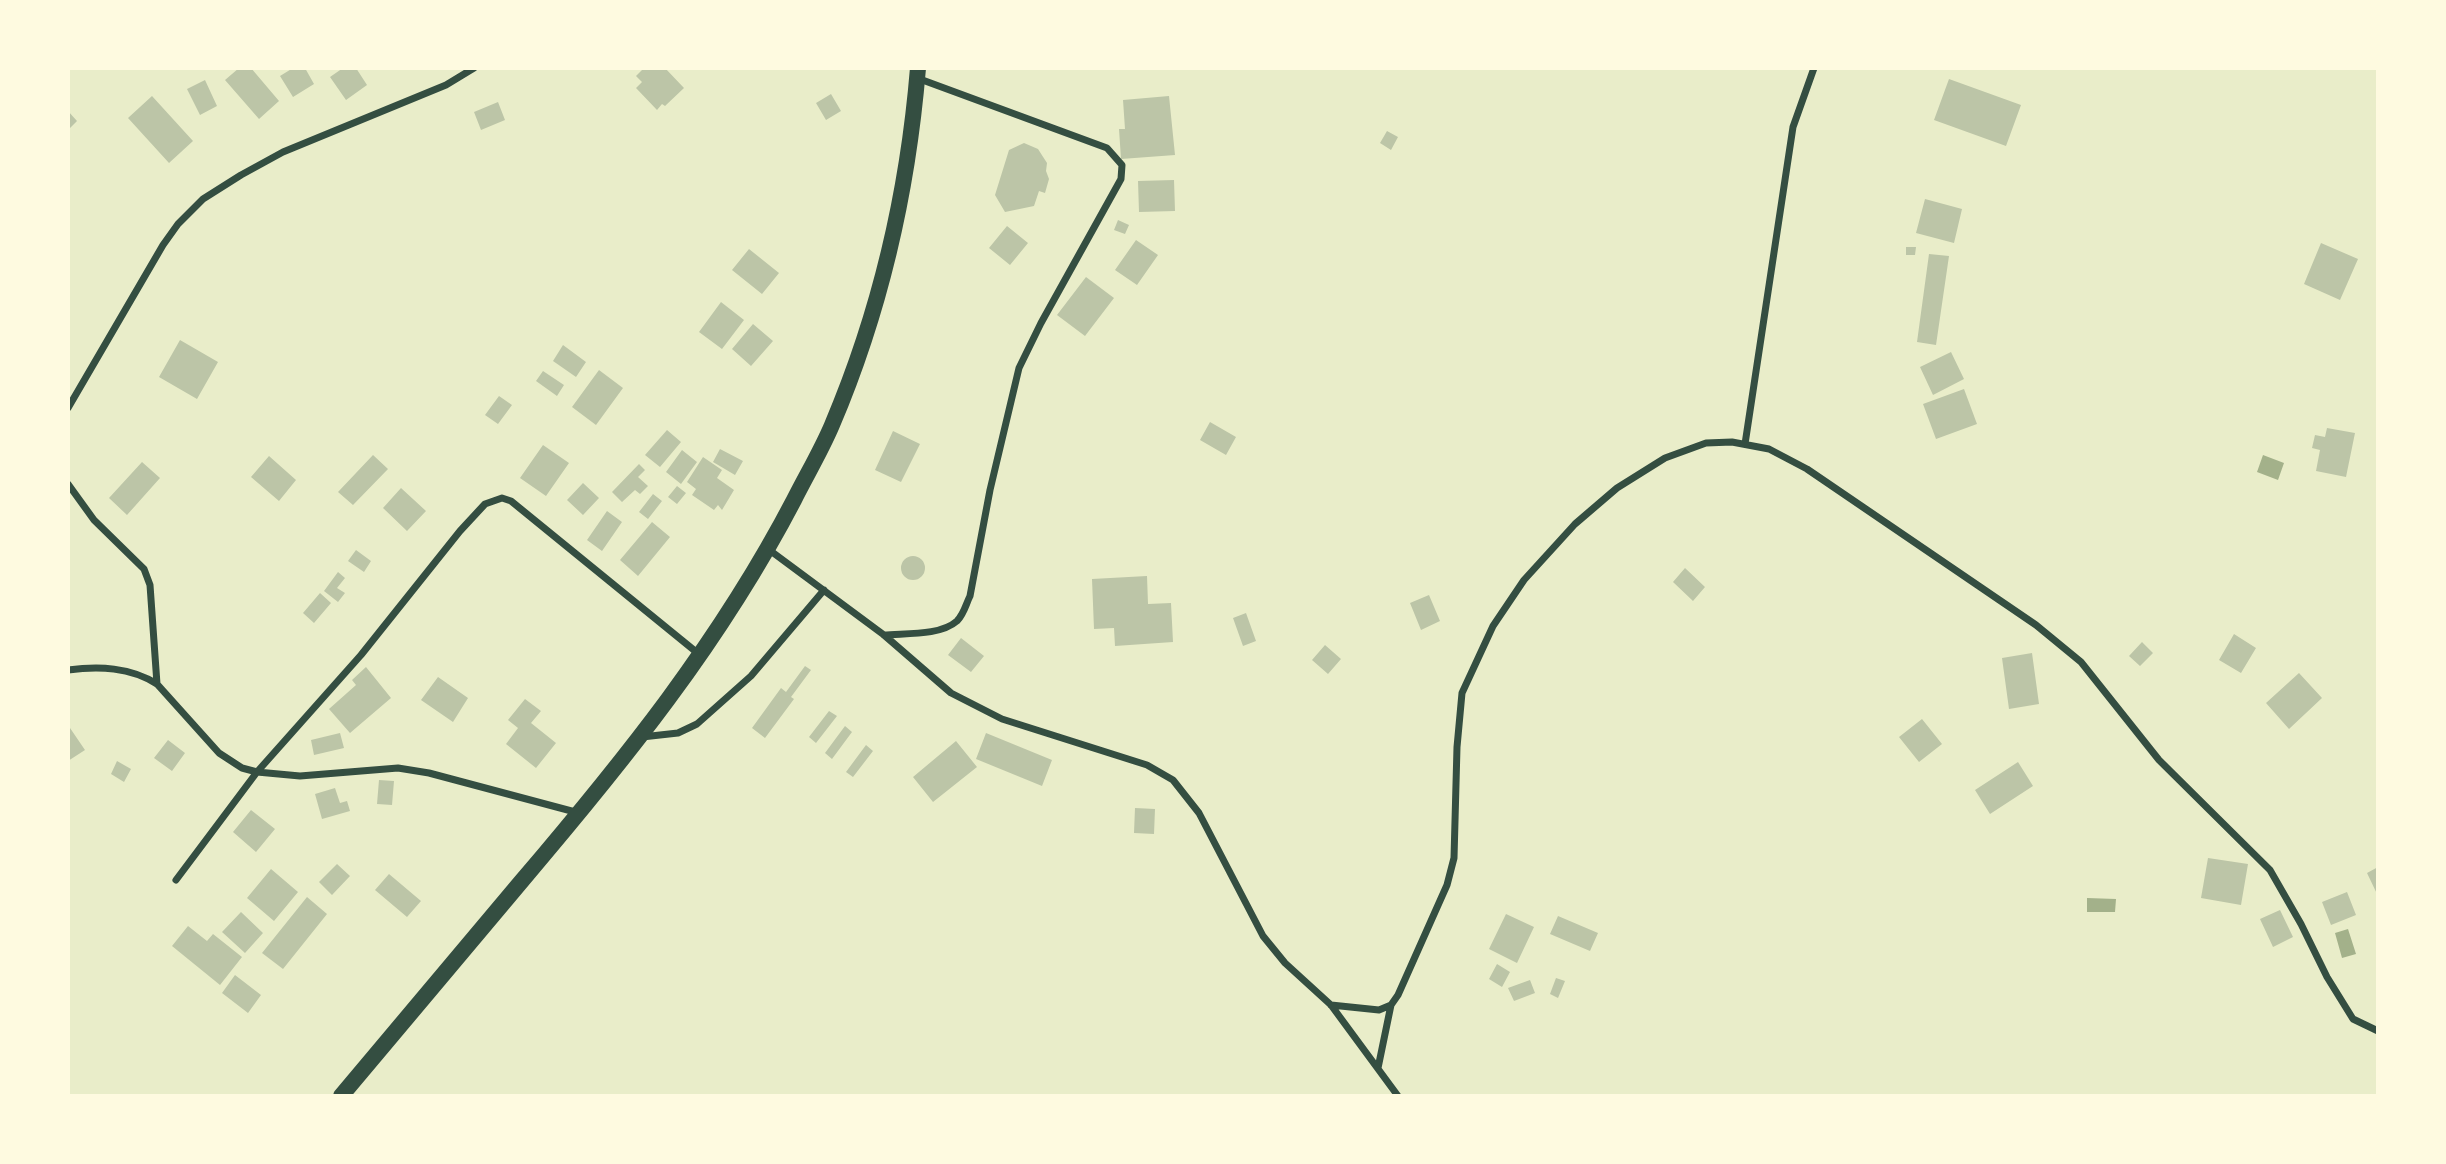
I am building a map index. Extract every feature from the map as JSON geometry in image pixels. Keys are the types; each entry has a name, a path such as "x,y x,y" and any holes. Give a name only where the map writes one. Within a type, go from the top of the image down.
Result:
{"main road":[{"path":"341,1096 641,737 701,656 768,549 831,428 870,321 907,169 917,73"}],"street":[{"path":"68,408 163,245 178,223 202,199 283,152 446,85 474,68"},
{"path":"1745,444 1793,127 1814,68"},
{"path":"884,635 941,629 956,622 963,612 970,596 990,490 1019,368 1121,178 1122,165 1107,148 917,73"},
{"path":"1378,1068 1391,1005 1398,995 1447,885 1454,859 1457,747 1462,694 1493,626 1524,580 1575,524 1617,488 1665,458 1706,443 1732,442 1769,449 1807,469 2016,610 2081,662 2159,760 2270,870 2327,977 2353,1019 2378,1031"},
{"path":"68,484 94,520 144,569 150,585 157,684"},
{"path":"176,880 257,772 360,655 460,531 485,504 494,499 511,501 701,656"},
{"path":"768,549 884,635 951,693 1002,719 1147,765 1173,780 1199,813 1263,936 1285,963 1331,1004 1398,1096"},
{"path":"641,737 678,733 697,724 751,676 824,590"},
{"path":"68,670 122,669 157,684 219,753 242,768 300,776 398,768 429,773 580,813"},
{"path":"1331,1004 1369,1010 1379,1010 1391,1005"}],"shaded area":[{"path":"2263,455 2284,463 2278,480 2257,472"},
{"path":"2087,898 2116,899 2115,912 2087,912"},
{"path":"2348,929 2356,954 2342,958 2335,933"}],"building":[{"path":"239,68 251,68 279,101 259,119 225,80"},
{"path":"293,68 305,68 314,84 293,97 280,76"},
{"path":"343,68 356,68 367,85 346,100 330,77"},
{"path":"644,68 665,68 684,88 657,110 636,88 642,82 636,76"},
{"path":"1949,79 2021,105 2006,146 1934,120"},
{"path":"205,80 217,106 200,115 187,89"},
{"path":"831,94 841,111 826,120 816,103"},
{"path":"152,96 193,141 169,163 128,118"},
{"path":"1169,96 1175,155 1121,159 1119,129 1125,129 1123,100"},
{"path":"498,102 505,120 481,130 474,112"},
{"path":"68,111 77,121 68,130"},
{"path":"1387,131 1398,137 1391,150 1380,143"},
{"path":"1024,143 1038,149 1047,163 1049,179 1045,193 1039,191 1034,206 1005,212 995,195 1009,150"},
{"path":"1174,180 1175,211 1139,212 1138,181"},
{"path":"1925,199 1962,209 1954,243 1916,233"},
{"path":"1118,220 1129,225 1125,234 1114,230"},
{"path":"1007,226 1028,243 1010,265 989,248"},
{"path":"1136,240 1158,255 1137,285 1115,270"},
{"path":"2321,243 2358,259 2340,300 2304,284"},
{"path":"1906,247 1916,247 1915,255 1906,255"},
{"path":"749,249 779,273 762,294 732,270"},
{"path":"1929,254 1949,256 1936,345 1917,342"},
{"path":"1086,277 1114,298 1085,336 1057,315"},
{"path":"721,302 744,320 722,349 699,332"},
{"path":"753,324 773,341 751,366 732,349"},
{"path":"180,340 218,362 197,399 159,377"},
{"path":"563,345 586,362 576,377 553,361"},
{"path":"1951,352 1964,379 1933,395 1920,367"},
{"path":"599,370 623,388 596,425 572,407"},
{"path":"543,371 564,385 557,396 536,381"},
{"path":"1964,389 1977,424 1936,439 1923,404"},
{"path":"499,396 512,405 498,424 485,415"},
{"path":"1210,422 1236,437 1226,455 1200,440"},
{"path":"2327,428 2355,433 2346,477 2316,471 2320,450 2312,448 2315,435 2325,437"},
{"path":"667,430 681,442 660,467 645,455"},
{"path":"893,431 920,444 901,482 875,470"},
{"path":"543,445 569,463 546,496 520,478"},
{"path":"720,449 743,461 735,475 713,462"},
{"path":"682,450 697,462 681,484 666,472"},
{"path":"373,455 388,469 353,505 338,492"},
{"path":"269,456 296,480 279,501 251,477"},
{"path":"703,457 722,470 717,478 734,490 722,510 718,505 714,510 692,495 696,489 687,482"},
{"path":"142,462 160,478 127,515 109,498"},
{"path":"639,464 645,470 638,477 648,486 640,494 635,490 622,502 612,492"},
{"path":"583,483 599,498 583,515 567,500"},
{"path":"677,486 686,493 677,504 668,497"},
{"path":"401,488 426,511 407,531 383,508"},
{"path":"653,494 662,501 648,519 639,512"},
{"path":"607,511 622,522 602,551 587,540"},
{"path":"652,522 670,537 638,576 620,560"},
{"path":"356,550 371,561 364,572 348,561"},
{"path":"913,556 922,559 925,568 922,577 913,580 904,577 901,568 904,559"},
{"path":"1685,568 1705,587 1693,601 1673,582"},
{"path":"338,572 345,578 337,588 345,593 338,602 324,591"},
{"path":"1147,576 1148,604 1171,603 1173,642 1115,646 1114,628 1094,629 1092,579"},
{"path":"320,593 331,603 314,623 303,613"},
{"path":"1429,595 1440,621 1421,630 1410,603"},
{"path":"1246,613 1256,641 1243,646 1233,618"},
{"path":"2234,634 2256,648 2241,673 2219,660"},
{"path":"961,638 984,656 971,672 948,655"},
{"path":"2142,642 2153,653 2140,666 2129,656"},
{"path":"1325,645 1341,659 1328,674 1312,660"},
{"path":"2032,653 2039,704 2009,709 2002,658"},
{"path":"805,666 811,670 791,697 794,699 765,738 752,728 781,688 786,692"},
{"path":"366,667 391,698 350,733 329,709 356,685 352,680"},
{"path":"2299,673 2322,698 2289,729 2266,703"},
{"path":"438,677 468,698 453,722 421,700"},
{"path":"525,699 541,711 531,723 556,743 536,768 506,744 518,728 508,720"},
{"path":"829,711 837,716 816,743 809,737"},
{"path":"1922,719 1942,744 1919,762 1899,737"},
{"path":"845,726 852,732 832,759 825,753"},
{"path":"70,728 85,750 68,761 68,730"},
{"path":"340,733 344,748 314,755 311,740"},
{"path":"986,733 1052,760 1042,786 976,759"},
{"path":"168,740 185,753 172,771 154,758"},
{"path":"956,741 977,767 933,802 913,777"},
{"path":"866,745 873,751 853,777 846,772"},
{"path":"117,761 131,769 124,782 111,774"},
{"path":"2018,762 2033,786 1990,814 1975,790"},
{"path":"379,780 394,781 392,805 377,804"},
{"path":"335,788 340,803 347,801 350,811 322,819 315,794"},
{"path":"1135,808 1155,809 1154,834 1134,833"},
{"path":"251,810 275,829 256,852 233,832"},
{"path":"2208,858 2248,864 2241,905 2201,898"},
{"path":"337,864 350,876 332,895 319,882"},
{"path":"2378,867 2378,896 2367,873"},
{"path":"271,869 298,892 274,921 247,898"},
{"path":"389,874 421,901 407,917 375,890"},
{"path":"2347,892 2356,915 2331,925 2322,902"},
{"path":"307,897 327,914 283,969 262,953"},
{"path":"2280,910 2293,937 2273,947 2260,919"},
{"path":"241,912 263,933 245,953 222,932"},
{"path":"1506,914 1534,927 1517,963 1489,949"},
{"path":"1558,916 1598,933 1590,951 1550,934"},
{"path":"188,926 207,941 213,934 242,957 220,985 172,946"},
{"path":"1497,964 1510,972 1502,987 1489,979"},
{"path":"235,975 261,995 248,1013 222,993"},
{"path":"1556,978 1565,981 1558,998 1550,994"},
{"path":"1530,980 1535,993 1514,1001 1508,988"}]}
